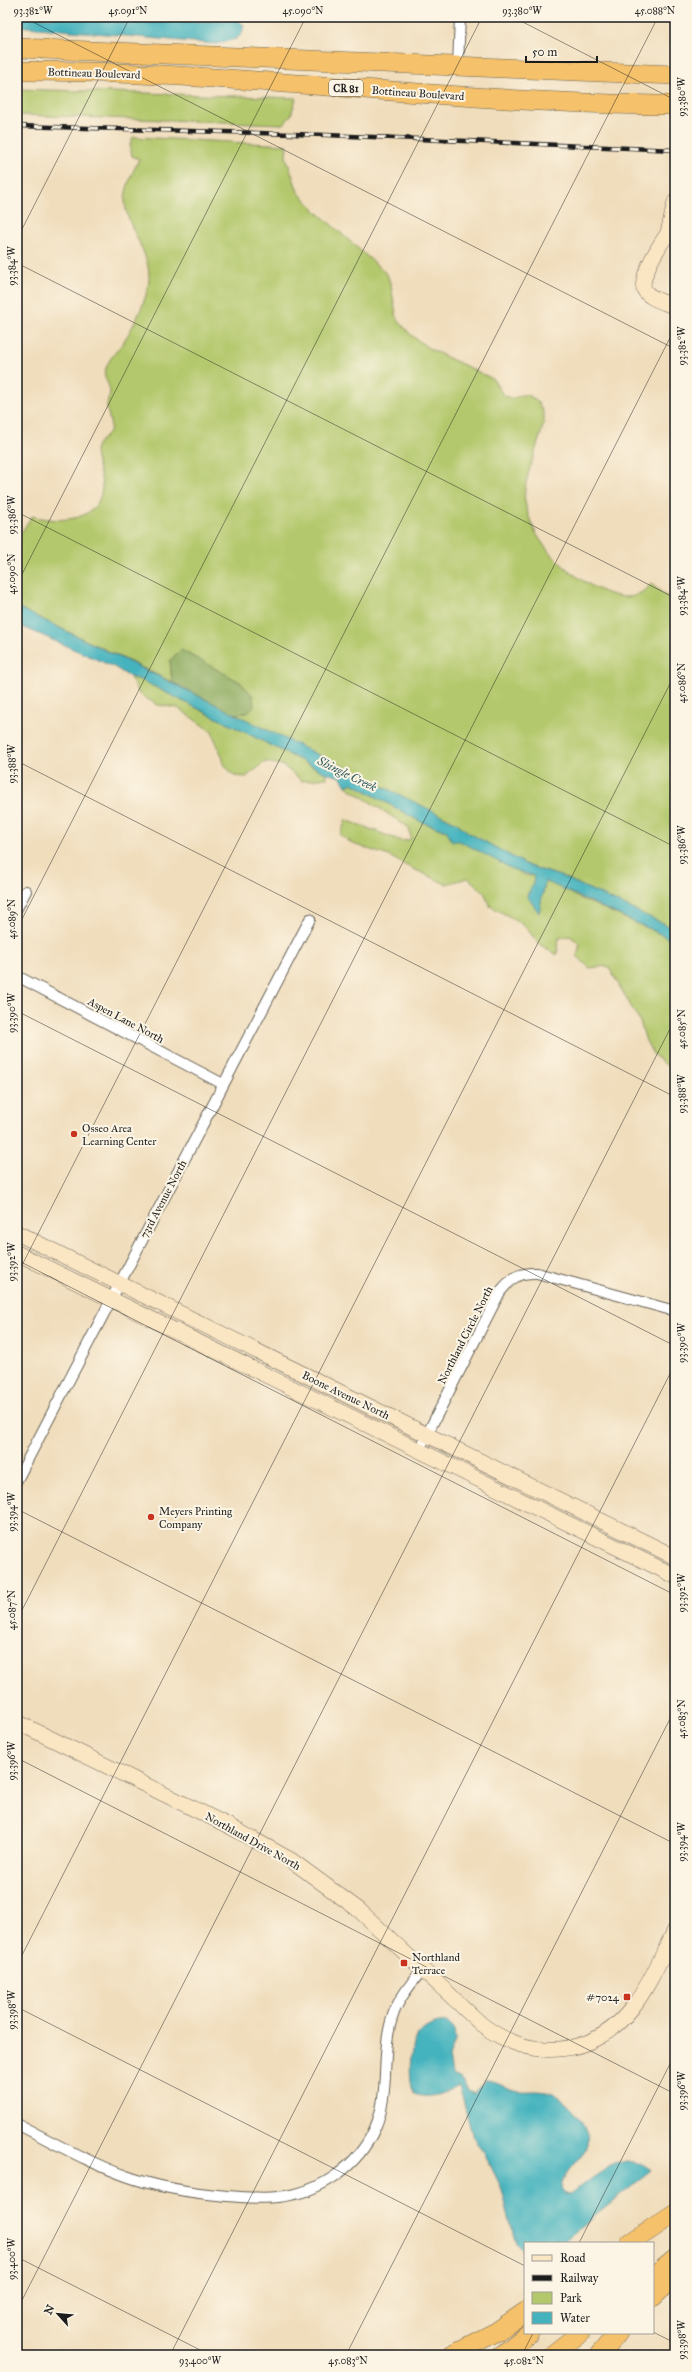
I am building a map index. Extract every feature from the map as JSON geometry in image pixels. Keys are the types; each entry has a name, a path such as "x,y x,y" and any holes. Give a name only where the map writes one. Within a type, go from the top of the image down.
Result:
{"highway":[{"name":"Bottineau Boulevard","path":"17,48 675,75"},
{"name":"Bottineau Boulevard","path":"17,71 212,78 463,97 640,105 675,105"},
{"path":"640,105 675,116"},
{"path":"632,2242 675,2213"},
{"path":"643,2242 675,2216"},
{"path":"654,2276 675,2259"},
{"path":"654,2296 675,2276"},
{"path":"451,2355 496,2332 524,2313"},
{"path":"502,2355 528,2334"},
{"path":"552,2355 579,2334"},
{"path":"599,2355 617,2334"}],"street":[{"path":"458,65 460,17"},
{"path":"675,202 671,229 644,276 642,286 646,293 675,307"},
{"path":"17,908 26,891"},
{"name":"73rd Avenue North","path":"17,1480 310,920"},
{"name":"Aspen Lane North","path":"17,976 223,1084"},
{"name":"Boone Avenue North","path":"17,1233 675,1557"},
{"name":"Boone Avenue North","path":"17,1253 675,1576"},
{"name":"Northland Circle North","path":"419,1450 500,1292 510,1279 523,1272 536,1273 675,1311"},
{"name":"Northland Drive North","path":"17,1722 243,1833 291,1860 359,1910 481,2024 503,2039 533,2049 567,2048 580,2045 605,2033 624,2017 642,1994 675,1930"},
{"path":"17,2124 98,2164 157,2186 183,2192 259,2198 279,2197 314,2187 331,2179 353,2160 374,2129 384,2094 389,2033 393,2016 401,1997 422,1970"}],"green space":[{"path":"17,89 296,98 291,115 284,124 17,115"},
{"path":"133,137 287,145 286,157 298,192 317,212 387,274 391,286 397,319 410,334 428,348 493,379 503,395 512,399 521,395 530,396 539,404 543,412 544,420 528,473 525,502 534,529 540,539 550,553 569,571 605,592 617,596 631,597 641,593 651,584 675,603 675,929 563,877 529,866 469,833 457,823 234,714 247,713 170,660 172,682 17,607 17,539 32,516 65,519 76,518 86,514 94,508 99,499 102,487 95,452 97,445 110,430 107,402 110,392 105,376 106,367 136,320 146,296 149,280 149,270 143,250 129,221 126,211 125,196 132,174 139,159 132,156 130,145"},
{"path":"181,650 240,682 253,696 254,706 247,713 234,714 172,682 170,660"},
{"path":"130,677 141,680 326,773 327,778 302,781 282,765 265,762 246,777 234,776 223,763 223,759 212,732 178,708 158,705 139,694"},
{"path":"352,783 419,821 447,831 460,841 525,875 534,876 533,884 527,896 543,894 545,881 559,886 577,897 665,936 675,945 675,1073 653,1054 646,1041 640,1022 608,966 589,968 577,956 580,944 570,936 559,938 557,955 539,944 523,924 490,906 484,892 468,878 446,884 389,856 353,844 340,835 346,820 402,841 411,839 409,828 346,786"}],"water":[{"path":"17,17 76,18 140,23 237,20 244,25 242,34 236,39 216,44 17,26"},
{"name":"Shingle Creek","path":"17,607 457,823 469,833 529,866 563,877 675,929 675,945 665,936 545,881 539,913 527,896 533,884 534,876 512,869 460,841 452,841 447,831 419,821 352,783 346,786 341,777 326,773 141,680 130,677 114,667 23,627 17,623"},
{"path":"447,2022 454,2028 455,2042 449,2057 452,2075 462,2079 468,2091 474,2094 485,2081 493,2082 518,2091 546,2092 563,2101 576,2114 582,2122 588,2137 582,2156 565,2176 561,2188 565,2193 571,2194 599,2173 610,2166 621,2162 632,2161 642,2164 651,2171 562,2242 524,2242 524,2251 516,2243 501,2187 484,2152 473,2138 459,2085 432,2096 420,2096 414,2094 410,2070 414,2043 423,2030 435,2024"}],"railway":[{"path":"17,126 326,135 675,150"}],"place":[{"name":"Osseo Area Learning Center","path":"74,1134"},
{"name":"Meyers Printing Company","path":"151,1517"},
{"name":"Northland Terrace","path":"404,1963"},
{"name":"#7024","path":"627,1997"}]}
